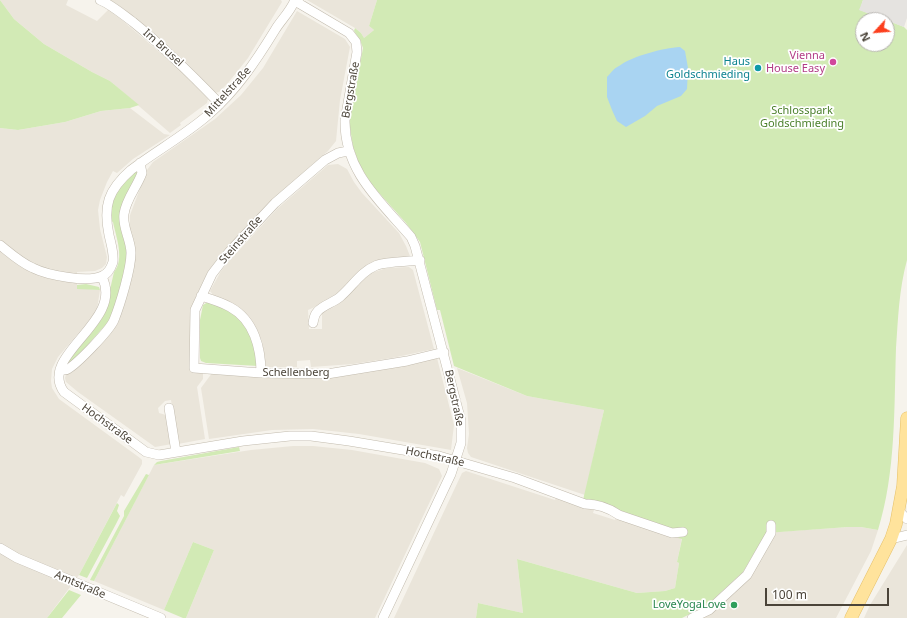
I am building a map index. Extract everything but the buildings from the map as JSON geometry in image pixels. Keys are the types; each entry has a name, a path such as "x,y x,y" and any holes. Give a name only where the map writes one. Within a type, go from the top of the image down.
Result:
{"main road":[{"path":"852,618 903,515 907,418"}],"street":[{"name":"Im Brusel","path":"100,0 113,7 148,35 181,64 220,104"},
{"name":"Mittelstraße","path":"102,277 107,274 112,264 113,254 106,221 107,202 112,190 123,176 198,123 220,104 243,78 260,55 282,19 291,10 296,0"},
{"name":"Bergstraße","path":"296,0 300,4 349,33 356,42 357,52 344,132 348,150 362,180 411,237 420,260 461,422 461,443 451,474 383,618"},
{"name":"Steinstraße","path":"194,368 195,310 212,274 229,252 274,203 325,160 338,153 348,150"},
{"path":"0,246 25,264 40,271 66,278 102,277 105,282 105,298 101,311 94,324 65,358 60,369 68,369 85,355 113,322 128,273 131,253 124,223 124,215 126,204 142,173 140,163"},
{"path":"313,323 315,313 341,296 357,278 369,269 387,263 420,260"},
{"path":"201,296 222,302 232,307 246,320 251,327 259,349 261,373"},
{"name":"Schellenberg","path":"194,368 261,373 327,374 407,361 444,352"},
{"name":"Hochstraße","path":"60,369 59,382 64,392 146,452 159,455 243,441 290,436 311,436 349,440 456,460 516,478 585,504 595,504 612,510 619,515 672,533 683,532"},
{"path":"169,408 176,452"},
{"path":"692,618 709,610 747,575 771,533 771,525"},
{"path":"891,539 907,535"},
{"name":"Amtstraße","path":"0,548 17,558 161,618"}],"shaded area":[{"path":"0,0 68,0 66,5 97,21 109,9 178,68 208,99 207,103 180,123 181,125 170,133 110,81 44,44 14,19"},
{"path":"110,0 281,0 282,2 248,58 228,83 219,92 215,93 185,61 152,31"},
{"path":"307,0 377,0 369,26 374,30 364,38 355,28"},
{"path":"863,0 907,0 907,18 904,27 895,24 895,12 864,12 859,10"},
{"path":"297,11 345,39 350,47 340,100 336,141 328,151 291,183 255,218 221,254 205,278 193,304 190,326 190,369 203,372 203,379 197,387 205,439 178,444 171,400 165,401 158,408 159,413 166,415 172,444 155,447 78,392 66,382 66,374 87,359 110,333 130,231 130,215 147,170 153,162 215,119 241,95 263,68"},
{"path":"130,108 164,134 170,135 133,159 117,173 113,171 107,182 98,210 100,229 107,257 106,264 102,268 95,271 77,272 77,288 100,290 97,309 94,315 58,357 52,369 51,381 52,388 59,399 140,458 142,460 142,464 124,497 121,495 79,575 47,618 0,618 0,128 18,130 65,122 101,111"},
{"path":"338,164 347,169 362,193 399,233 410,256 367,266 355,275 329,301 308,310 309,329 322,329 322,313 345,299 360,281 371,273 387,268 409,267 413,270 434,349 392,358 353,364 311,367 310,360 297,361 297,367 266,367 262,341 251,320 233,303 214,296 210,291 221,271 229,261 278,208 328,165"},
{"path":"437,358 454,425 451,450 359,434 313,429 272,430 209,439 201,388 212,373 269,378 319,377 380,370"},
{"path":"457,368 527,396 604,410 585,495 471,457 467,448 469,434 467,403"},
{"path":"293,446 313,446 352,450 425,463 439,469 442,476 375,618 186,618 214,550 193,542 164,610 94,581 154,465 251,450"},
{"path":"466,471 555,500 556,498 594,510 593,513 615,520 616,518 682,538 677,562 679,563 675,588 665,591 637,593 517,559 523,613 478,603 476,618 394,618 462,473"},
{"path":"861,527 878,530 871,551 836,618 702,618 750,578 776,532"},
{"path":"907,545 907,618 864,618 870,605"}],"green space":[{"path":"0,0 14,19 44,44 110,81 139,105 130,108 101,111 65,122 18,130 0,128"},
{"name":"Schlosspark Goldschmieding","path":"377,0 863,0 860,10 865,12 855,12 855,52 895,52 895,23 904,27 907,30 907,260 902,282 898,315 891,463 884,508 878,530 861,527 848,527 766,533 743,572 706,606 682,618 476,618 478,603 523,613 517,559 637,593 665,591 675,588 679,563 677,562 682,539 678,538 682,534 619,512 617,508 589,499 583,500 604,410 527,396 454,366 440,310 437,310 420,242 406,223 371,184 359,164 353,147 349,121 363,48 354,31 355,28 364,38 374,30 369,26"},
{"path":"136,170 139,172 123,206 128,251 123,284 109,321 69,366 67,362 101,320 114,272 119,261 118,241 113,222 109,220 109,213 116,191"},
{"path":"86,284 99,287 100,290 77,289 77,285"},
{"path":"208,302 234,314 248,329 258,366 206,363 201,361 200,320 203,305"},
{"path":"239,447 240,451 154,465 161,461"},
{"path":"146,474 149,475 94,581 90,580 124,516 124,511"},
{"path":"117,503 119,505 117,511 120,516 116,524 87,578 79,575"},
{"path":"193,542 214,550 186,618 183,618 164,610"},
{"path":"69,590 81,595 62,618 47,618"}],"water":[{"path":"680,47 685,51 688,68 687,89 681,96 657,106 645,116 626,127 617,121 607,97 607,77 616,68 632,59 657,51"}],"place":[{"name":"Vienna House Easy","path":"833,62"},
{"name":"Haus Goldschmieding","path":"758,68"},
{"name":"LoveYogaLove","path":"734,605"}]}
